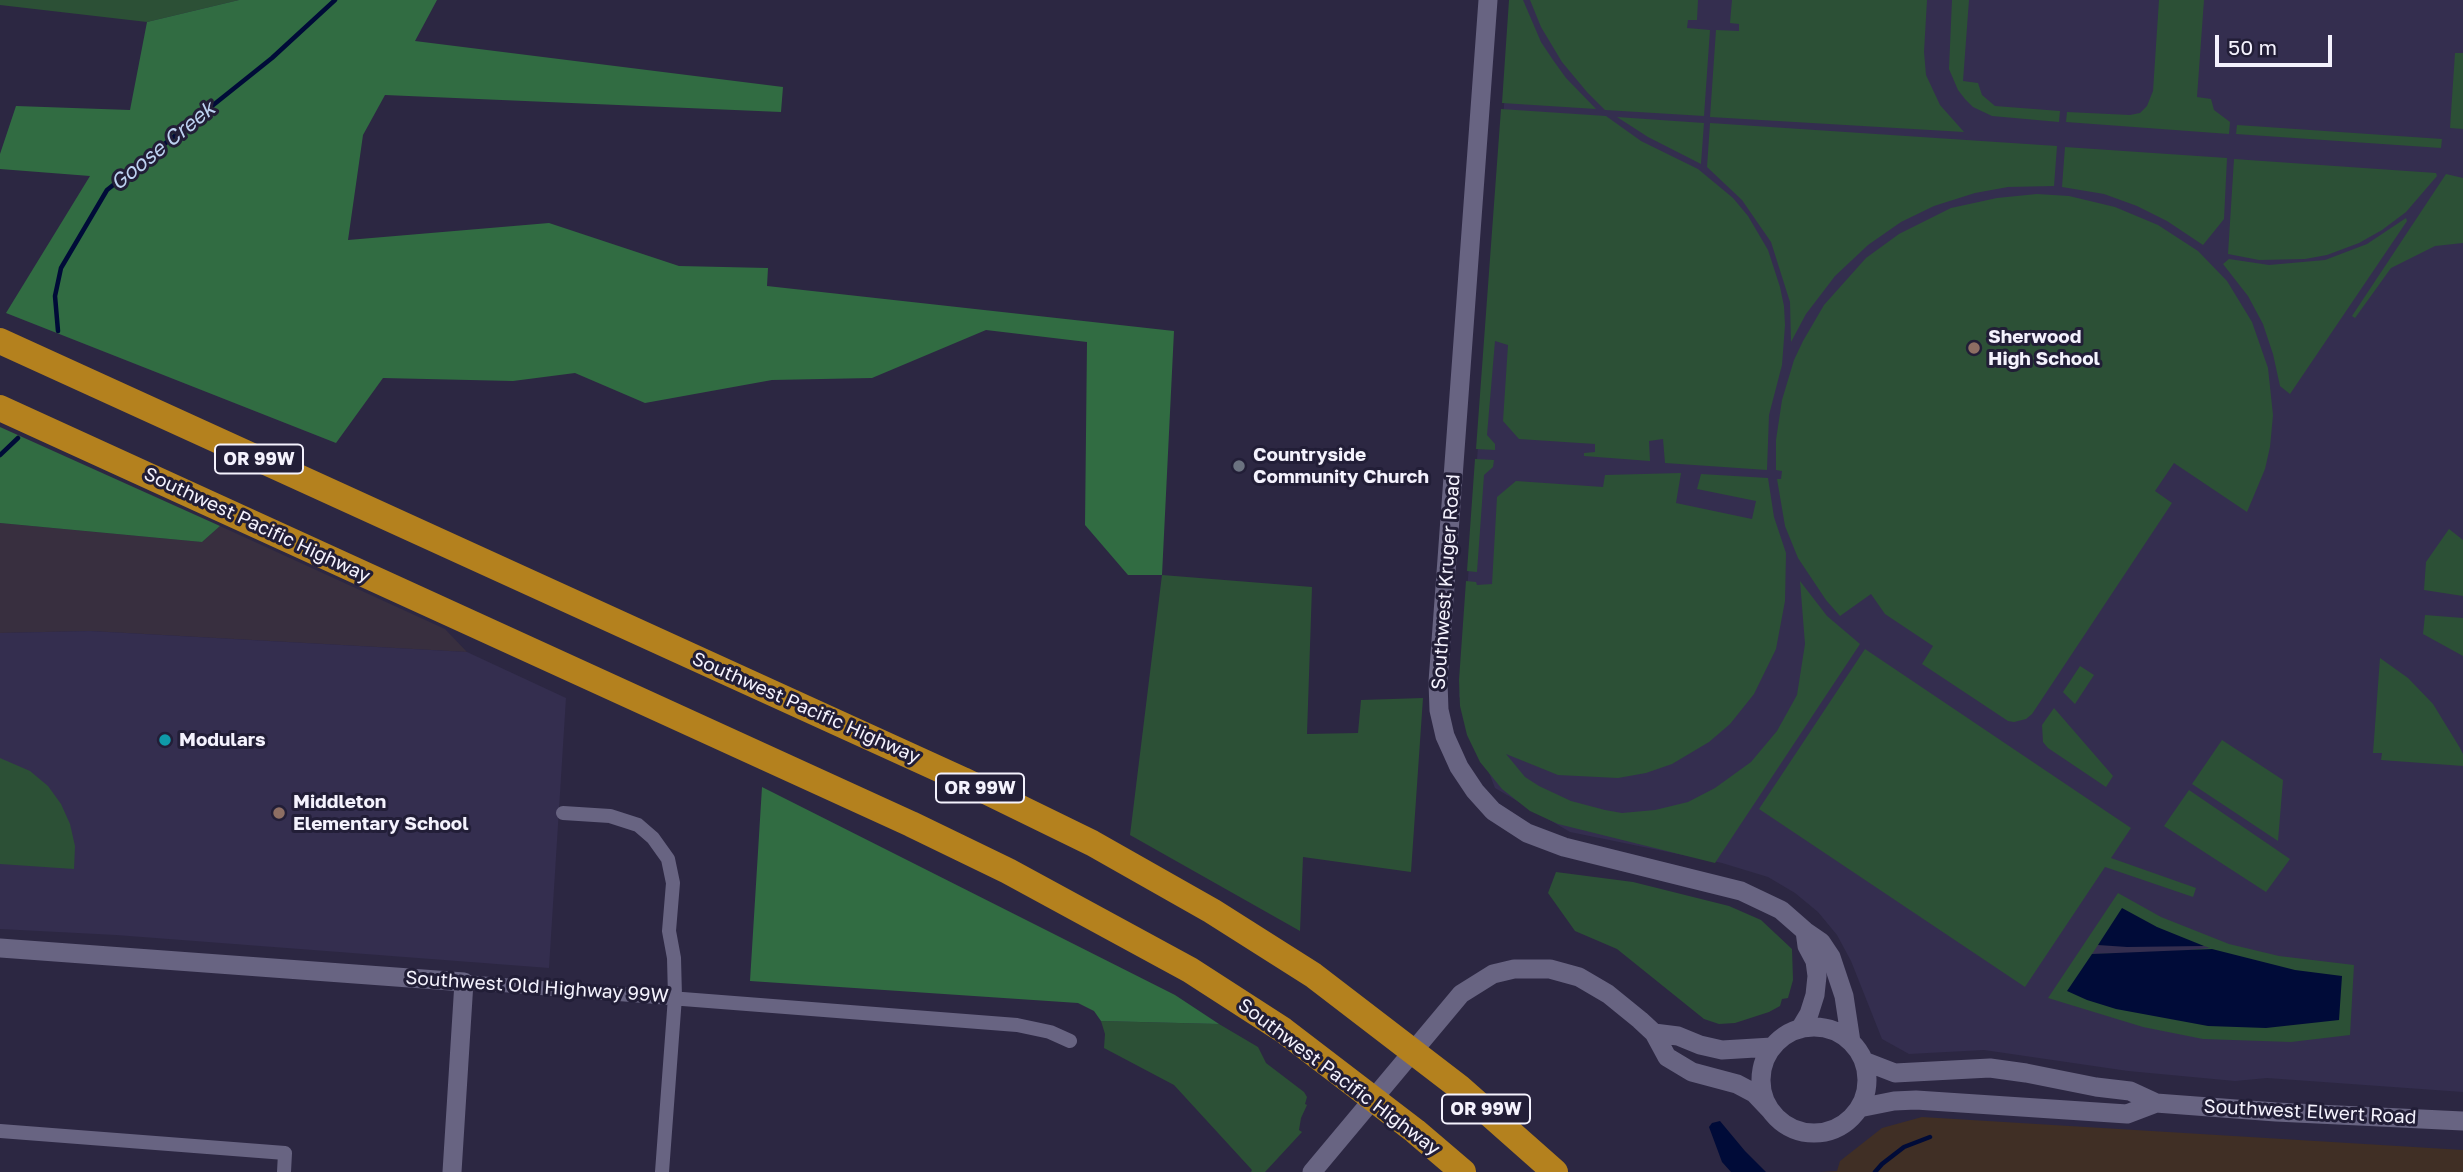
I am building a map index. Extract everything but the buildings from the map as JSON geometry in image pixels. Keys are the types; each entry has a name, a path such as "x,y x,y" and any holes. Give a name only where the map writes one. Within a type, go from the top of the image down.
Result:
{"highway":[{"name":"Southwest Pacific Highway","path":"0,341 963,780 1091,842 1212,911 1352,1003 1484,1107 1555,1172"},
{"name":"Southwest Pacific Highway","path":"0,408 911,824 1008,871 1190,970 1283,1030 1374,1099 1463,1172"}],"street":[{"name":"Southwest Kruger Road","path":"1488,0 1438,682 1439,710 1445,736 1459,767 1475,791 1493,811 1515,827 1551,844 1752,894 1781,909 1821,942 1831,957 1844,996 1851,1042"},
{"path":"563,813 610,816 638,825 653,838 668,859 673,883 669,931 674,958 676,998 662,1172"},
{"path":"1800,1029 1809,1014 1817,976 1805,931"},
{"name":"Southwest Old Highway 99W","path":"0,948 1017,1025 1050,1032 1070,1041"},
{"path":"1312,1172 1461,994 1493,974 1514,969 1550,969 1579,977 1608,994 1654,1033 1667,1057 1692,1072 1737,1084 1754,1093 1772,1112 1782,1122 1795,1130 1812,1133 1832,1131 1851,1118 1859,1108 1867,1077 1864,1061 1851,1042 1835,1031 1818,1027 1800,1029 1785,1036 1772,1047 1764,1062 1761,1079 1764,1096 1772,1112"},
{"path":"452,1172 464,982"},
{"path":"1654,1033 1678,1035 1700,1045 1722,1050 1772,1047"},
{"name":"Southwest Elwert Road","path":"1864,1061 1895,1073 1990,1068 2026,1073 2130,1091 2156,1103 2463,1121"},
{"name":"Southwest Elwert Road","path":"1859,1108 1916,1100 2127,1114 2156,1103"},
{"path":"0,1131 285,1153 284,1172"}],"shaded area":[{"name":"Sherwood High School","path":"1512,0 2463,0 2463,1092 2267,1078 2235,1081 2128,1071 1984,1050 1909,1054 1882,1039 1851,961 1837,935 1818,912 1795,893 1768,877 1722,863 1570,832 1495,788 1459,696"},
{"path":"0,523 202,542 220,526 445,629 467,652 90,631 0,633"},
{"name":"Middleton Elementary School","path":"90,631 467,652 566,698 549,968 116,935 0,929 0,633"},
{"path":"1922,1117 2463,1150 2463,1172 1821,1172 1837,1171 1840,1161 1882,1128"}],"green space":[{"path":"0,0 239,0 147,22 0,5"},
{"path":"239,0 437,0 415,41 783,87 781,112 385,95 363,135 348,240 549,223 679,266 768,268 767,286 1174,331 1162,575 1128,575 1085,525 1087,342 986,330 872,378 772,380 645,403 575,373 513,381 383,378 336,443 6,313 90,176 0,169 0,154 16,106 130,110 147,22"},
{"path":"1509,0 1523,0 1541,42 1553,60 1566,78 1596,109 1502,103"},
{"path":"1530,0 1698,0 1697,20 1688,20 1687,28 1710,30 1704,116 1605,110 1562,62 1541,27"},
{"path":"1732,0 1927,0 1924,52 1926,75 1940,105 1964,132 1710,117 1716,30 1739,31 1739,24 1730,23"},
{"path":"1952,0 1969,0 1963,81 1978,83 1982,95 1995,106 2060,111 2059,122 1992,116 1973,107 1965,99 1949,69"},
{"path":"2159,0 2204,0 2197,97 2211,99 2214,110 2230,122 2229,134 2066,122 2067,112 2130,115 2140,113 2147,106 2153,91"},
{"path":"2455,53 2463,53 2463,129 2450,128"},
{"path":"1501,109 1606,116 1641,141 1698,169 1733,198 1748,216 1768,250 1784,306 1782,365 1769,415 1767,470 1665,463 1663,439 1649,441 1650,461 1584,456 1584,453 1595,452 1595,444 1519,439 1503,421 1508,345 1495,341 1487,435 1495,444 1495,450 1476,449"},
{"path":"1617,117 1704,123 1701,164 1648,137"},
{"path":"1710,123 2057,146 2054,186 2008,187 1975,193 1934,206 1901,222 1868,245 1835,276 1806,314 1791,342 1790,302 1771,242 1742,200 1707,167"},
{"path":"2237,125 2442,139 2441,148 2236,134"},
{"path":"2065,147 2227,158 2224,219 2203,245 2167,221 2137,206 2104,194 2062,187"},
{"path":"2234,159 2436,173 2437,176 2406,212 2359,243 2327,255 2305,259 2259,260 2228,254"},
{"path":"2446,174 2463,178 2463,243 2435,246 2391,268 2355,318 2352,316"},
{"path":"2037,194 2069,196 2115,207 2158,225 2198,251 2227,281 2252,322 2268,368 2273,415 2265,469 2247,512 2174,463 2155,491 2172,503 2032,714 2026,719 2014,722 2008,721 1922,664 1933,646 1885,614 1871,594 1840,616 1826,600 1798,558 1785,526 1777,479 1781,479 1782,471 1776,470 1776,440 1782,400 1794,360 1803,341 1824,305 1866,258 1899,234 1951,208 1997,198"},
{"path":"2406,218 2407,221 2290,394 2280,386 2263,324 2248,296 2223,264 2229,259 2269,265 2325,260 2367,244"},
{"path":"0,427 220,526 202,542 0,523"},
{"path":"1475,459 1494,460 1493,467 1484,475 1477,572 1467,571"},
{"path":"1681,473 1676,503 1752,519 1756,501 1697,489 1701,474 1768,478 1774,517 1786,553 1785,601 1776,649 1754,694 1730,724 1709,742 1672,764 1646,773 1618,778 1558,775 1506,754 1525,777 1539,786 1571,801 1622,813 1655,810 1688,802 1715,788 1751,762 1777,731 1797,695 1805,644 1800,581 1827,616 1860,644 1715,863 1558,824 1530,811 1502,789 1480,762 1467,735 1460,706 1459,680 1466,581 1476,582 1477,585 1492,584 1497,497 1516,481 1603,487 1605,475"},
{"path":"2449,529 2463,540 2463,596 2424,590 2426,562"},
{"path":"1162,575 1312,587 1307,734 1358,733 1361,700 1423,698 1411,872 1303,857 1300,931 1130,835"},
{"path":"2425,615 2463,618 2463,656 2423,634"},
{"path":"1865,649 2131,828 2111,858 2196,888 2193,897 2105,867 2025,987 1759,809"},
{"path":"2380,658 2408,678 2433,704 2463,754 2463,766 2381,760 2382,753 2373,753"},
{"path":"2080,666 2094,675 2075,704 2063,692"},
{"path":"2054,708 2113,776 2106,787 2043,742 2042,725"},
{"path":"2222,740 2283,780 2278,841 2192,784"},
{"path":"0,758 30,771 48,786 61,804 70,824 75,846 74,869 0,864"},
{"path":"762,787 1175,995 1219,1024 1101,1021 1094,1011 1078,1003 750,981"},
{"path":"2189,790 2290,859 2266,892 2164,826"},
{"path":"1556,872 1633,882 1729,906 1761,920 1792,949 1793,980 1788,998 1782,999 1780,1006 1769,1012 1735,1023 1719,1024 1704,1019 1617,949 1575,931 1548,893"},
{"path":"2118,893 2161,917 2229,944 2279,956 2354,965 2350,1035 2291,1042 2203,1039 2143,1027 2048,998","holes":["2098,945 2210,948 2092,954"]},
{"path":"1101,1021 1219,1024 1258,1047 1266,1063 1304,1092 1307,1105 1301,1118 1299,1130 1302,1132 1265,1172 1251,1172 1174,1085 1104,1048 1105,1034"}],"water":[{"path":"2122,908 2157,927 2204,946 2098,945"},
{"path":"2212,949 2295,970 2342,976 2339,1020 2266,1028 2208,1026 2116,1009 2067,991 2092,954"},
{"path":"1720,1121 1766,1172 1731,1172 1722,1162 1709,1127"}],"waterway":[{"name":"Goose Creek","path":"58,331 55,296 61,268 107,190 272,58 335,0"},
{"name":"Goose Creek","path":"0,455 18,438"},
{"path":"1875,1172 1904,1147 1930,1137"}],"place":[{"name":"Sherwood High School","path":"1974,348"},
{"name":"Countryside Community Church","path":"1239,466"},
{"name":"Modulars","path":"165,740"},
{"name":"Middleton Elementary School","path":"279,813"}]}
